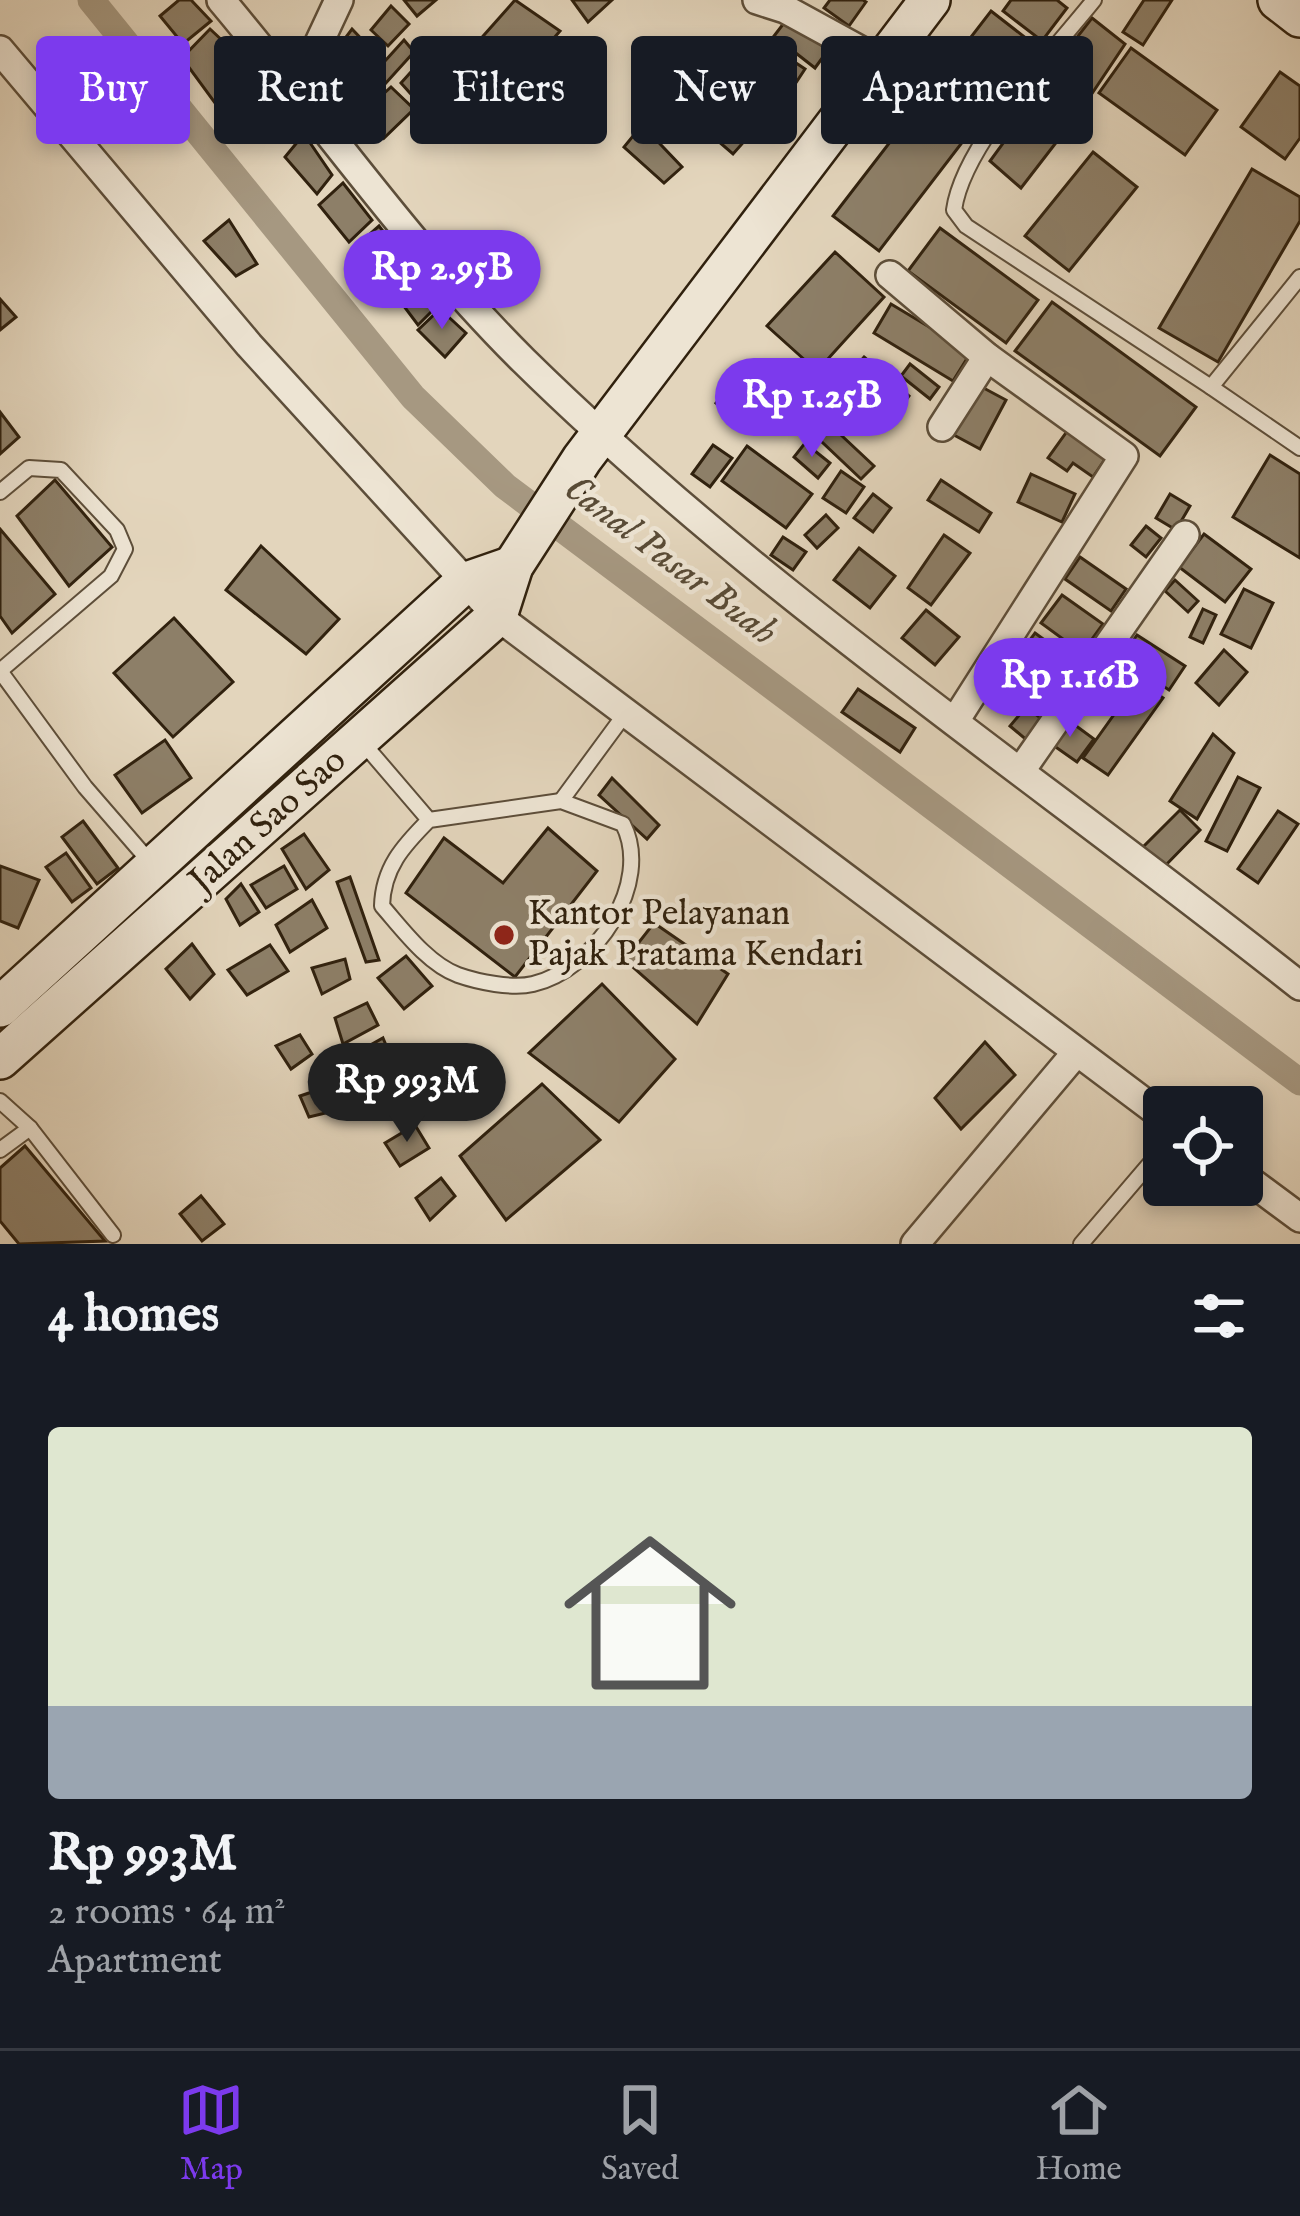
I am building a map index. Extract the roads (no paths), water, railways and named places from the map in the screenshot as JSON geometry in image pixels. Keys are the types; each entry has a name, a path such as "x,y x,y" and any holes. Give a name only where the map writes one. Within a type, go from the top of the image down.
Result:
{"street":[{"path":"322,36 339,0"},
{"path":"757,0 835,36"},
{"path":"903,36 930,0"},
{"path":"1278,0 1300,17"},
{"path":"225,2 251,36"},
{"path":"0,50 249,345 497,616 1143,1102"},
{"path":"336,144 592,447 724,539 1300,986"},
{"path":"497,616 513,566 592,447 821,144"},
{"path":"890,275 987,357 1119,451 1124,461 955,721"},
{"path":"942,427 987,357"},
{"path":"1022,769 1185,535"},
{"name":"Jalan Sao Sao","path":"0,1007 464,583 513,566"},
{"name":"Jalan Sao Sao","path":"0,1059 497,616"},
{"path":"915,1244 1075,1054"},
{"path":"1263,1191 1300,1218"}],"lane":[{"path":"1094,0 975,156 957,191 954,210 965,226 1300,448"},
{"path":"1210,387 1300,277"},
{"path":"0,492 29,468 62,470 117,530 125,549 111,576 0,671 86,787 154,866"},
{"path":"561,801 625,714"},
{"path":"359,740 429,820"},
{"path":"561,801 623,824 635,865 619,913 566,968 531,985 455,974 382,906 382,883 400,848 429,820 561,801"},
{"path":"0,1100 30,1128 113,1235"},
{"path":"0,1150 30,1128"},
{"path":"1081,1244 1143,1172"}],"waterway":[{"name":"Canal Pasar Buah","path":"91,0 413,397 505,486 1300,1082"}],"place":[{"name":"Kantor Pelayanan Pajak Pratama Kendari","path":"504,935"}]}
